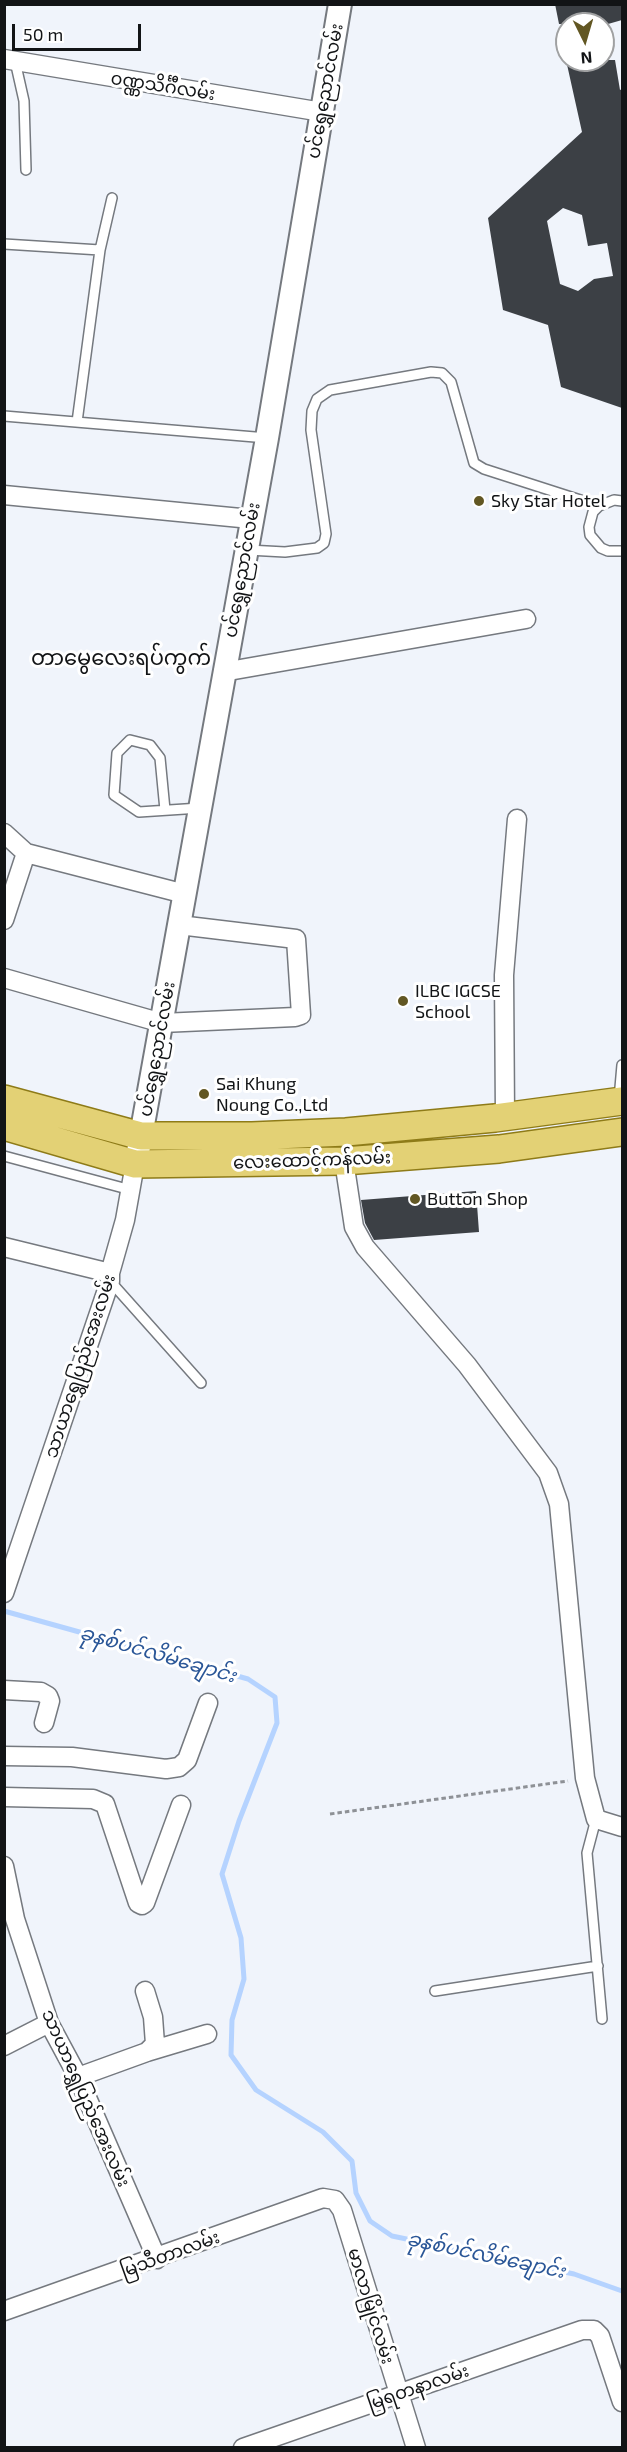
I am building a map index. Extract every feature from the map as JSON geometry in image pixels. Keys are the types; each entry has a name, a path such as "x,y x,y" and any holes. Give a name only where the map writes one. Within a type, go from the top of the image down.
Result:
{"main road":[{"name":"လေးထောင့်ကန်လမ်း","path":"4,1099 141,1136 252,1136 346,1132 500,1117 621,1101"},
{"path":"499,1149 500,1117"},
{"name":"လေးထောင့်ကန်လမ်း","path":"4,1126 135,1164 344,1161 499,1149 622,1132"}],"street":[{"name":"ပင်ရွှေညောင်လမ်း","path":"141,1136 267,438 340,4"},
{"name":"၀ဏ္ဏသိင်္ဂီလမ်း","path":"10,60 322,112"},
{"path":"4,495 251,519"},
{"path":"223,672 526,619"},
{"path":"500,1117 504,975 517,819"},
{"path":"4,833 26,853 185,894"},
{"path":"4,920 26,853"},
{"path":"4,978 162,1023 301,1015 296,939 179,925"},
{"name":"သာယာရွှေပြည်အေးလမ်း","path":"6,1581 110,1277 125,1220 141,1136"},
{"path":"344,1161 354,1227 365,1246 467,1365 548,1473 559,1504 585,1778 596,1819 622,1827"},
{"path":"4,1247 110,1277"},
{"path":"4,1689 41,1692 48,1696 50,1701 44,1723"},
{"path":"4,1756 81,1757 166,1768 179,1767 187,1760 208,1703"},
{"path":"4,1797 93,1799 105,1804 138,1903 142,1905 145,1903 182,1805"},
{"name":"သာယာရွှေပြည်အေးလမ်း","path":"4,1866 15,1919 49,2023 78,2077 157,2259"},
{"path":"145,1991 153,2017 155,2044 147,2052"},
{"path":"4,2046 49,2023"},
{"path":"78,2077 147,2052 207,2034"},
{"name":"မြသီတာလမ်း","path":"4,2312 323,2198 335,2200"},
{"name":"မာလာမြိုင်လမ်း","path":"335,2200 342,2210 416,2448"},
{"name":"မြရတနာလမ်း","path":"243,2448 582,2330 594,2331 600,2336 622,2402"}],"lane":[{"path":"10,60 24,101 27,133 26,170"},
{"path":"77,422 100,250 112,198"},
{"path":"4,244 100,250"},
{"path":"246,549 285,552 317,548 324,543 326,534 311,430 312,411 317,399 330,390 431,372 442,373 451,382 474,463 484,469 599,506"},
{"path":"4,416 267,438"},
{"path":"622,501 606,502 599,506 590,519 590,535 601,548 608,551 622,551"},
{"path":"165,810 160,758 150,745 130,740 117,753 114,795 139,812 200,808"},
{"path":"621,1101 622,1065"},
{"path":"4,1156 131,1190"},
{"path":"110,1277 201,1383"},
{"path":"596,1819 587,1853 602,2019"},
{"path":"435,1991 598,1965"}],"path":[{"path":"330,1814 585,1778"}],"building":[{"path":"555,4 622,4 622,20 615,22 615,12 557,12"},
{"path":"615,60 620,90 622,89 622,408 561,387 548,325 503,310 488,218 582,132 569,72 615,72","holes":["563,208 582,215 588,246 607,243 613,276 594,279 578,291 560,284 547,221"]},
{"path":"476,1191 479,1232 374,1240 365,1223 361,1200"}],"waterway":[{"name":"ခုနစ်ပင်လိမ်ချောင်း","path":"4,1611 248,1679 275,1697 277,1723 239,1821 222,1874 241,1938 244,1979 232,2020 231,2055 256,2090 323,2132 352,2161 356,2193 370,2221 392,2236 574,2274 622,2291"}],"place":[{"name":"Sky Star Hotel","path":"479,501"},
{"name":"ILBC IGCSE School","path":"403,1001"},
{"name":"Sai Khung Noung Co.,Ltd","path":"204,1094"},
{"name":"Button Shop","path":"415,1199"}],"district":[{"name":"တာမွေလေးရပ်ကွက်","path":"121,658"}]}
